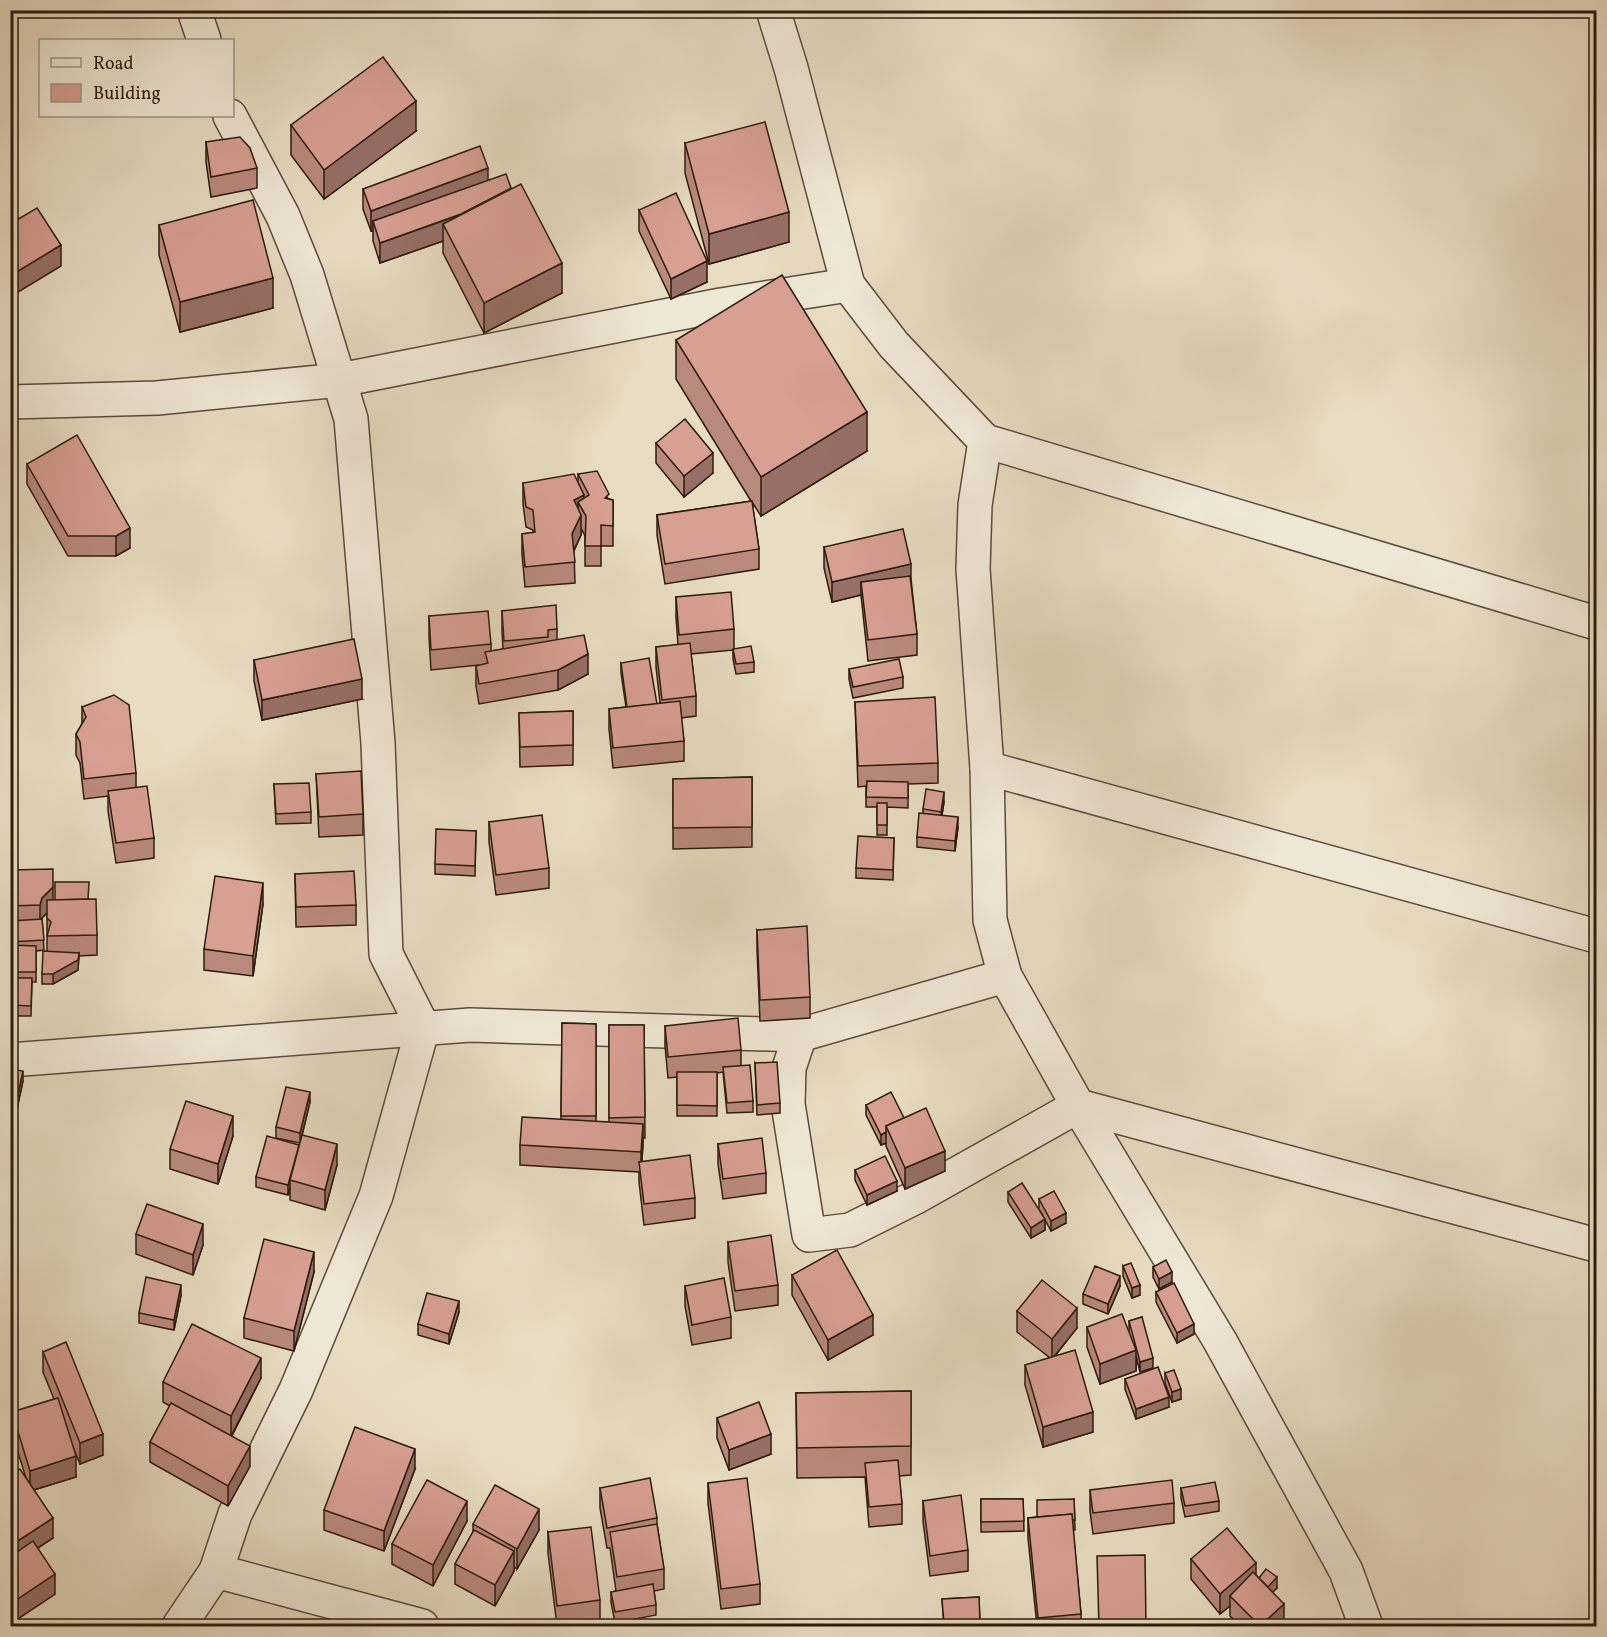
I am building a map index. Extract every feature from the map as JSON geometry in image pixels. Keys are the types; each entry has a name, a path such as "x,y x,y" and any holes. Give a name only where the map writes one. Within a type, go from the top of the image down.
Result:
{"street":[{"path":"194,10 204,39"},
{"path":"773,10 791,68 848,285 894,345 985,441 1596,623"},
{"path":"179,1626 216,1571 234,1514 296,1390 376,1196 423,1027 386,954 377,731 351,419 307,275 283,216 231,117"},
{"path":"10,402 157,398 340,380 721,305 848,285"},
{"path":"985,441 975,505 973,568 987,768 990,920 1005,976 1078,1106 1220,1341 1346,1571 1366,1626"},
{"path":"987,768 1596,936"},
{"path":"10,1060 470,1025 800,1035 1005,976"},
{"path":"800,1035 789,1068 788,1104 809,1235 850,1230 914,1198 1078,1106 1596,1245"},
{"path":"216,1571 422,1626"}],"building":[{"path":"383,57 416,101 324,170 291,125"},
{"path":"765,122 789,212 709,234 685,143"},
{"path":"240,137 250,148 257,168 211,177 206,142"},
{"path":"480,146 488,168 371,211 363,189"},
{"path":"506,174 511,188 461,214 380,243 373,221"},
{"path":"521,184 562,263 484,303 443,224"},
{"path":"676,193 707,261 671,279 639,210"},
{"path":"253,200 273,278 180,302 159,225"},
{"path":"37,208 61,245 10,276 10,224"},
{"path":"782,275 867,412 761,477 676,340"},
{"path":"685,419 713,453 684,476 656,443"},
{"path":"77,435 130,528 116,536 68,536 27,464"},
{"path":"597,471 609,494 605,498 613,500 613,526 601,525 601,546 585,546 586,516 578,502 589,495 578,474"},
{"path":"574,474 584,495 574,500 581,515 572,534 575,562 525,567 522,534 535,532 533,510 526,507 523,483"},
{"path":"752,501 759,549 665,564 657,515"},
{"path":"903,529 911,564 832,582 824,547"},
{"path":"910,576 917,634 868,640 861,582"},
{"path":"731,592 734,629 679,635 676,597"},
{"path":"556,605 557,629 548,630 548,637 504,641 502,611"},
{"path":"488,611 491,644 431,650 429,616"},
{"path":"584,635 588,654 558,670 479,684 476,666 488,663 485,652"},
{"path":"354,639 362,679 262,700 254,660"},
{"path":"690,643 696,696 662,700 656,647"},
{"path":"751,646 754,662 736,664 733,649"},
{"path":"649,658 657,704 627,707 621,663"},
{"path":"899,659 903,677 853,687 849,669"},
{"path":"114,695 129,705 136,773 84,779 80,742 76,734 86,717 82,707"},
{"path":"935,697 938,763 858,766 855,702"},
{"path":"680,701 684,741 613,748 609,709"},
{"path":"573,711 573,745 520,747 519,713"},
{"path":"10,738 17,757 10,759"},
{"path":"361,771 363,814 319,817 316,774"},
{"path":"752,777 752,827 673,828 673,779"},
{"path":"867,781 908,782 908,798 866,797"},
{"path":"309,783 311,812 276,814 274,784"},
{"path":"147,786 154,838 116,843 108,791"},
{"path":"926,789 944,792 941,812 923,809"},
{"path":"877,803 887,803 887,825 877,825"},
{"path":"919,813 958,817 955,841 917,837"},
{"path":"542,815 549,868 496,875 489,822"},
{"path":"436,829 476,831 475,866 435,864"},
{"path":"858,836 894,838 893,870 856,868"},
{"path":"53,869 53,887 42,898 40,905 10,906 10,870"},
{"path":"354,871 356,905 296,907 295,874"},
{"path":"215,876 263,883 253,956 204,949"},
{"path":"55,882 89,882 88,899 55,900"},
{"path":"96,899 97,935 47,936 51,922 47,918 47,900"},
{"path":"42,919 44,940 10,942 10,921"},
{"path":"807,926 810,997 760,1000 757,930"},
{"path":"10,945 36,946 36,972 10,972"},
{"path":"43,951 79,953 78,960 53,974 42,974"},
{"path":"10,978 32,978 31,1006 10,1005"},
{"path":"738,1018 741,1050 668,1057 665,1026"},
{"path":"562,1023 596,1024 596,1116 561,1116"},
{"path":"609,1025 644,1025 645,1117 609,1118"},
{"path":"777,1062 780,1103 757,1105 755,1063"},
{"path":"750,1065 753,1101 727,1103 723,1067"},
{"path":"10,1069 23,1071 15,1108 10,1107"},
{"path":"677,1072 717,1072 717,1106 677,1105"},
{"path":"286,1087 310,1092 300,1133 276,1127"},
{"path":"891,1092 904,1118 886,1126 886,1132 881,1135 866,1105"},
{"path":"186,1101 233,1116 218,1164 170,1149"},
{"path":"926,1108 945,1151 905,1168 886,1126"},
{"path":"522,1117 643,1124 641,1152 520,1145"},
{"path":"302,1135 337,1144 325,1190 290,1180"},
{"path":"267,1136 299,1145 288,1185 256,1177"},
{"path":"762,1138 766,1173 723,1179 718,1144"},
{"path":"690,1155 695,1198 644,1204 639,1162"},
{"path":"885,1156 897,1181 867,1195 855,1170"},
{"path":"1022,1183 1045,1219 1031,1228 1008,1192"},
{"path":"1054,1191 1066,1213 1051,1221 1039,1199"},
{"path":"147,1204 203,1224 193,1255 136,1234"},
{"path":"771,1235 778,1285 735,1291 728,1242"},
{"path":"264,1239 314,1252 294,1331 244,1318"},
{"path":"837,1250 873,1315 828,1340 792,1275"},
{"path":"1166,1260 1172,1272 1159,1279 1153,1267"},
{"path":"1131,1263 1140,1285 1132,1288 1123,1266"},
{"path":"1095,1266 1120,1276 1108,1304 1083,1294"},
{"path":"146,1277 181,1285 174,1320 139,1313"},
{"path":"724,1278 731,1317 692,1325 685,1286"},
{"path":"1042,1280 1077,1308 1052,1339 1017,1311"},
{"path":"1174,1283 1194,1324 1177,1333 1156,1292"},
{"path":"427,1293 459,1301 449,1334 418,1324"},
{"path":"1122,1314 1136,1350 1100,1364 1087,1327"},
{"path":"1142,1317 1153,1358 1140,1362 1129,1321"},
{"path":"192,1324 261,1358 231,1416 163,1382"},
{"path":"66,1342 103,1434 80,1443 43,1352"},
{"path":"1075,1350 1093,1412 1043,1427 1025,1365"},
{"path":"1158,1367 1169,1397 1136,1409 1125,1379"},
{"path":"1174,1370 1181,1389 1172,1392 1165,1373"},
{"path":"911,1391 911,1446 797,1448 796,1393"},
{"path":"58,1398 76,1456 30,1471 12,1412"},
{"path":"759,1402 771,1434 729,1450 717,1418"},
{"path":"171,1403 250,1446 228,1486 150,1442"},
{"path":"355,1427 415,1449 384,1531 324,1510"},
{"path":"898,1460 902,1504 869,1507 865,1463"},
{"path":"20,1469 53,1518 10,1546 10,1476"},
{"path":"650,1478 657,1518 607,1528 600,1488"},
{"path":"747,1478 760,1584 721,1589 708,1483"},
{"path":"427,1480 467,1501 433,1565 392,1544"},
{"path":"1172,1480 1174,1503 1093,1513 1090,1490"},
{"path":"1215,1482 1219,1501 1185,1506 1181,1488"},
{"path":"495,1485 539,1509 517,1549 473,1524"},
{"path":"961,1495 968,1550 930,1556 923,1501"},
{"path":"981,1499 1023,1499 1024,1521 981,1522"},
{"path":"1074,1499 1075,1520 1072,1520 1072,1514 1037,1517 1037,1500"},
{"path":"1072,1514 1081,1614 1038,1618 1028,1518"},
{"path":"657,1524 664,1569 617,1577 610,1532"},
{"path":"591,1527 600,1600 557,1606 548,1532"},
{"path":"1227,1528 1256,1563 1220,1594 1191,1559"},
{"path":"474,1530 514,1551 495,1585 455,1564"},
{"path":"33,1541 55,1574 10,1604 10,1557"},
{"path":"1145,1555 1146,1626 1099,1626 1097,1556"},
{"path":"1266,1569 1277,1577 1268,1587 1259,1578"},
{"path":"1253,1572 1284,1604 1260,1626 1230,1596"},
{"path":"653,1584 656,1605 615,1612 611,1592"},
{"path":"979,1597 980,1622 944,1624 942,1599"}]}
